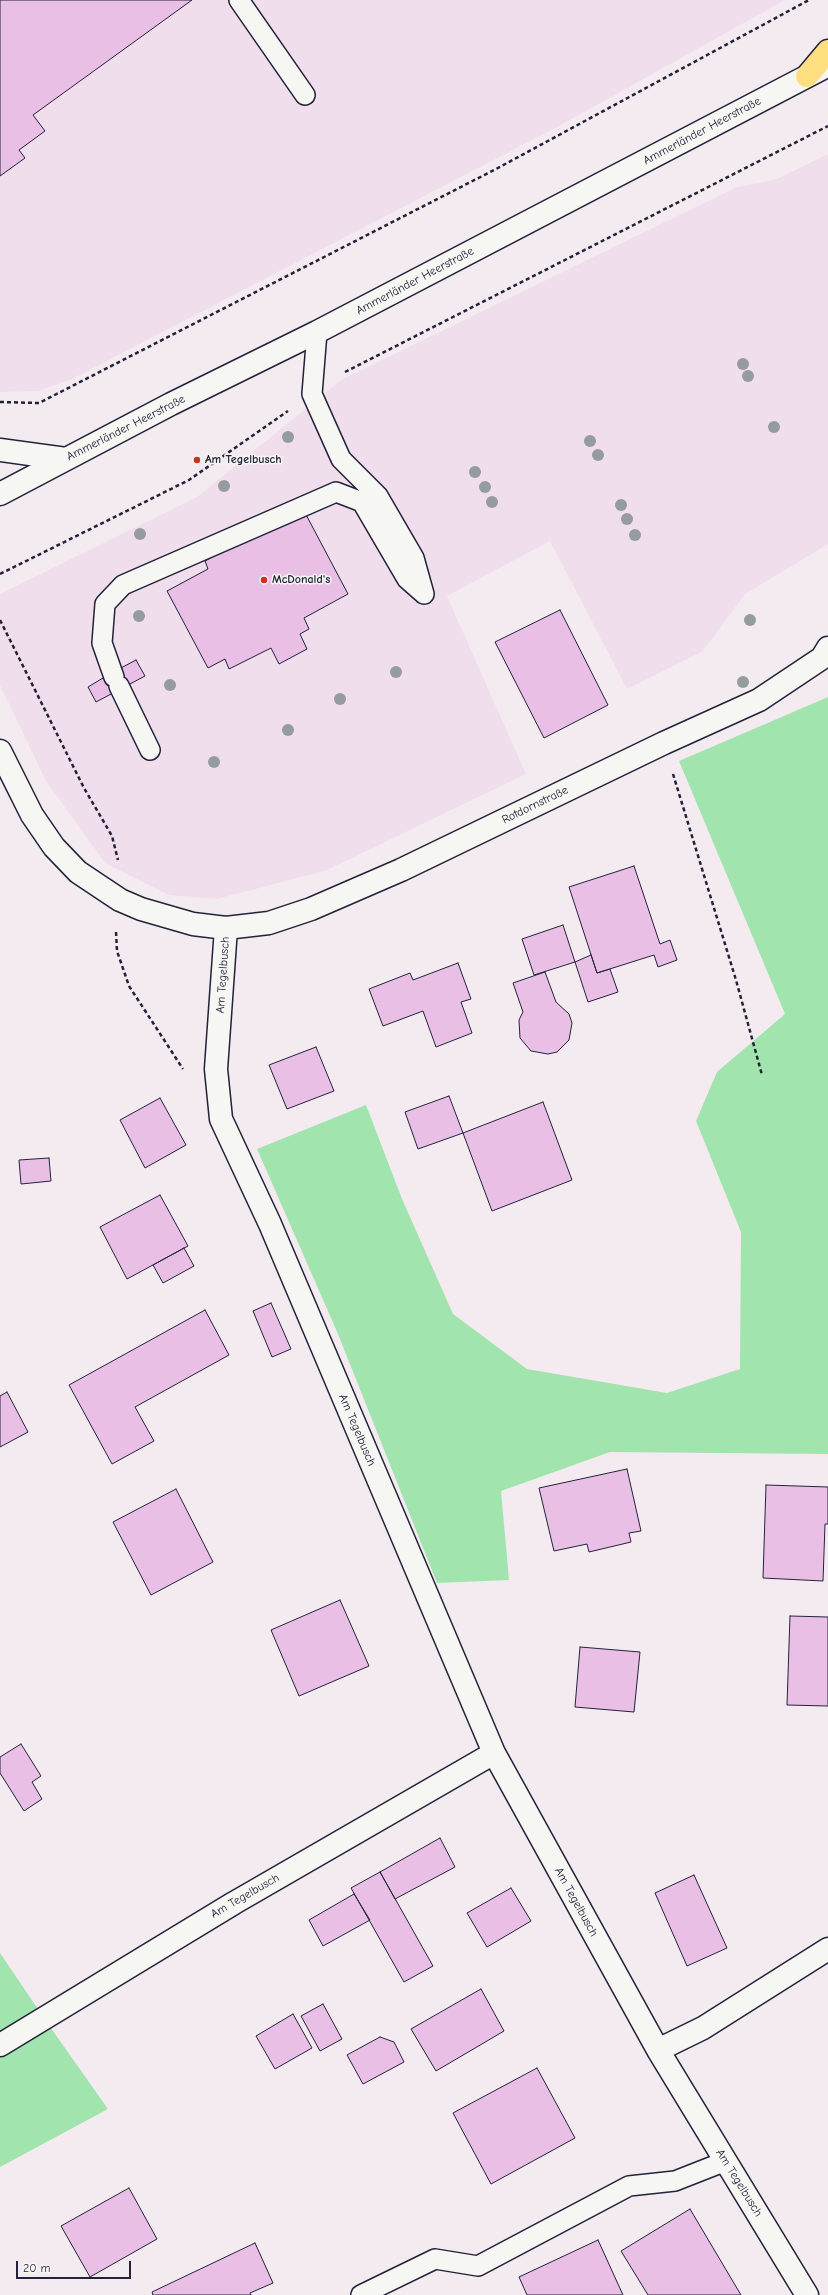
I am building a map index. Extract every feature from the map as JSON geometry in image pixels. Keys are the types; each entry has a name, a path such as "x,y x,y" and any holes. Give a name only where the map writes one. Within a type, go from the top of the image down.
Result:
{"highway":[{"path":"807,76 828,51"}],"street":[{"name":"Ammerländer Heerstraße","path":"0,494 828,66"},
{"path":"0,450 66,459"},
{"name":"Rotdornstraße","path":"226,928 269,923 311,909 401,870 664,743 759,700 822,658 828,648"},
{"name":"Am Tegelbusch","path":"0,751 32,815 54,847 78,872 120,899 141,909 187,923 226,928 216,1069 221,1119 270,1224 494,1753 658,2050 807,2295"},
{"name":"Am Tegelbusch","path":"0,2045 234,1903 494,1753"},
{"path":"658,2050 703,2028 828,1949"}],"lane":[{"path":"239,0 305,94"},
{"path":"150,750 116,681 102,643 105,604 123,585 336,492 362,502 407,579 424,594 414,558 378,496 341,459 312,394 316,332"},
{"path":"361,2295 434,2258 478,2266 629,2186 675,2181 726,2161"}],"path":[{"path":"0,402 38,403 496,169 808,0"},
{"path":"0,574 189,480 348,370 828,126"},
{"path":"0,620 84,788 112,836 121,871 120,899 116,925 117,952 129,986 185,1071"},
{"path":"664,743 736,980 762,1075"}],"shaded area":[{"path":"0,0 785,0 559,126 72,379 38,391 0,392"},
{"path":"828,154 828,544 745,594 703,651 627,689 550,541 447,596 526,774 325,871 216,899 169,895 105,863 46,781 0,685 0,594 197,497 341,380 737,187 777,179"}],"green space":[{"path":"828,697 828,1454 610,1452 501,1491 509,1580 437,1583 338,1334 257,1149 366,1105 402,1199 453,1314 527,1369 667,1393 740,1369 741,1232 696,1121 717,1072 785,1014 679,761"},
{"path":"0,1953 44,2018 0,2045"},
{"path":"48,2024 108,2109 0,2167 0,2052"}],"building":[{"path":"0,0 192,0 33,115 45,131 19,150 25,158 0,176"},
{"name":"McDonald's","path":"303,509 348,594 304,618 309,629 300,634 307,649 279,664 271,648 229,669 225,659 208,668 167,591 208,569 205,561"},
{"path":"560,610 608,705 544,738 495,642"},
{"path":"136,660 145,676 96,702 88,687 103,678 105,681 122,672 119,669"},
{"path":"634,866 660,944 670,940 677,960 658,967 654,955 597,973 569,887"},
{"path":"563,925 575,962 534,975 522,939"},
{"path":"591,955 597,973 610,969 618,992 588,1002 575,962"},
{"path":"458,963 471,999 461,1002 472,1033 436,1047 423,1011 383,1026 369,989 410,973 413,980"},
{"path":"545,972 556,1002 569,1014 572,1023 569,1040 557,1052 548,1054 531,1051 520,1038 519,1020 523,1012 513,983"},
{"path":"316,1047 334,1091 287,1109 269,1065"},
{"path":"449,1096 463,1133 418,1149 405,1112"},
{"path":"160,1098 186,1145 145,1168 120,1120"},
{"path":"543,1102 572,1180 492,1211 463,1133"},
{"path":"49,1158 51,1181 21,1184 19,1160"},
{"path":"160,1195 188,1246 127,1279 100,1227"},
{"path":"184,1248 194,1266 163,1283 153,1265"},
{"path":"271,1303 291,1349 272,1357 253,1311"},
{"path":"205,1310 229,1355 135,1407 154,1441 112,1464 69,1385"},
{"path":"7,1392 28,1432 0,1447 0,1396"},
{"path":"627,1469 641,1531 629,1533 631,1542 589,1552 587,1544 554,1551 539,1488"},
{"path":"766,1485 828,1487 828,1524 825,1524 823,1581 763,1578"},
{"path":"176,1489 213,1562 151,1595 113,1522"},
{"path":"340,1600 369,1666 299,1696 271,1630"},
{"path":"790,1616 828,1617 828,1706 787,1705"},
{"path":"580,1647 640,1652 634,1712 575,1707"},
{"path":"21,1744 41,1776 32,1782 42,1799 24,1811 0,1773 0,1757"},
{"path":"440,1838 455,1867 395,1899 380,1872"},
{"path":"380,1872 433,1966 404,1982 351,1888"},
{"path":"694,1875 727,1948 687,1966 655,1893"},
{"path":"511,1888 531,1921 487,1947 467,1913"},
{"path":"354,1894 370,1920 323,1946 309,1920"},
{"path":"481,1989 504,2031 436,2071 411,2029"},
{"path":"323,2004 342,2039 320,2051 301,2016"},
{"path":"293,2014 312,2048 275,2069 256,2036"},
{"path":"380,2037 394,2042 404,2062 363,2084 347,2055"},
{"path":"537,2068 575,2138 491,2184 453,2113"},
{"path":"129,2188 157,2239 90,2277 61,2226"},
{"path":"690,2209 741,2295 648,2295 621,2251"},
{"path":"598,2240 623,2295 527,2295 519,2277"},
{"path":"255,2243 273,2283 250,2293 251,2295 153,2295 152,2292"}],"place":[{"name":"Am Tegelbusch","path":"197,460"},
{"name":"McDonald's","path":"264,580"}]}
